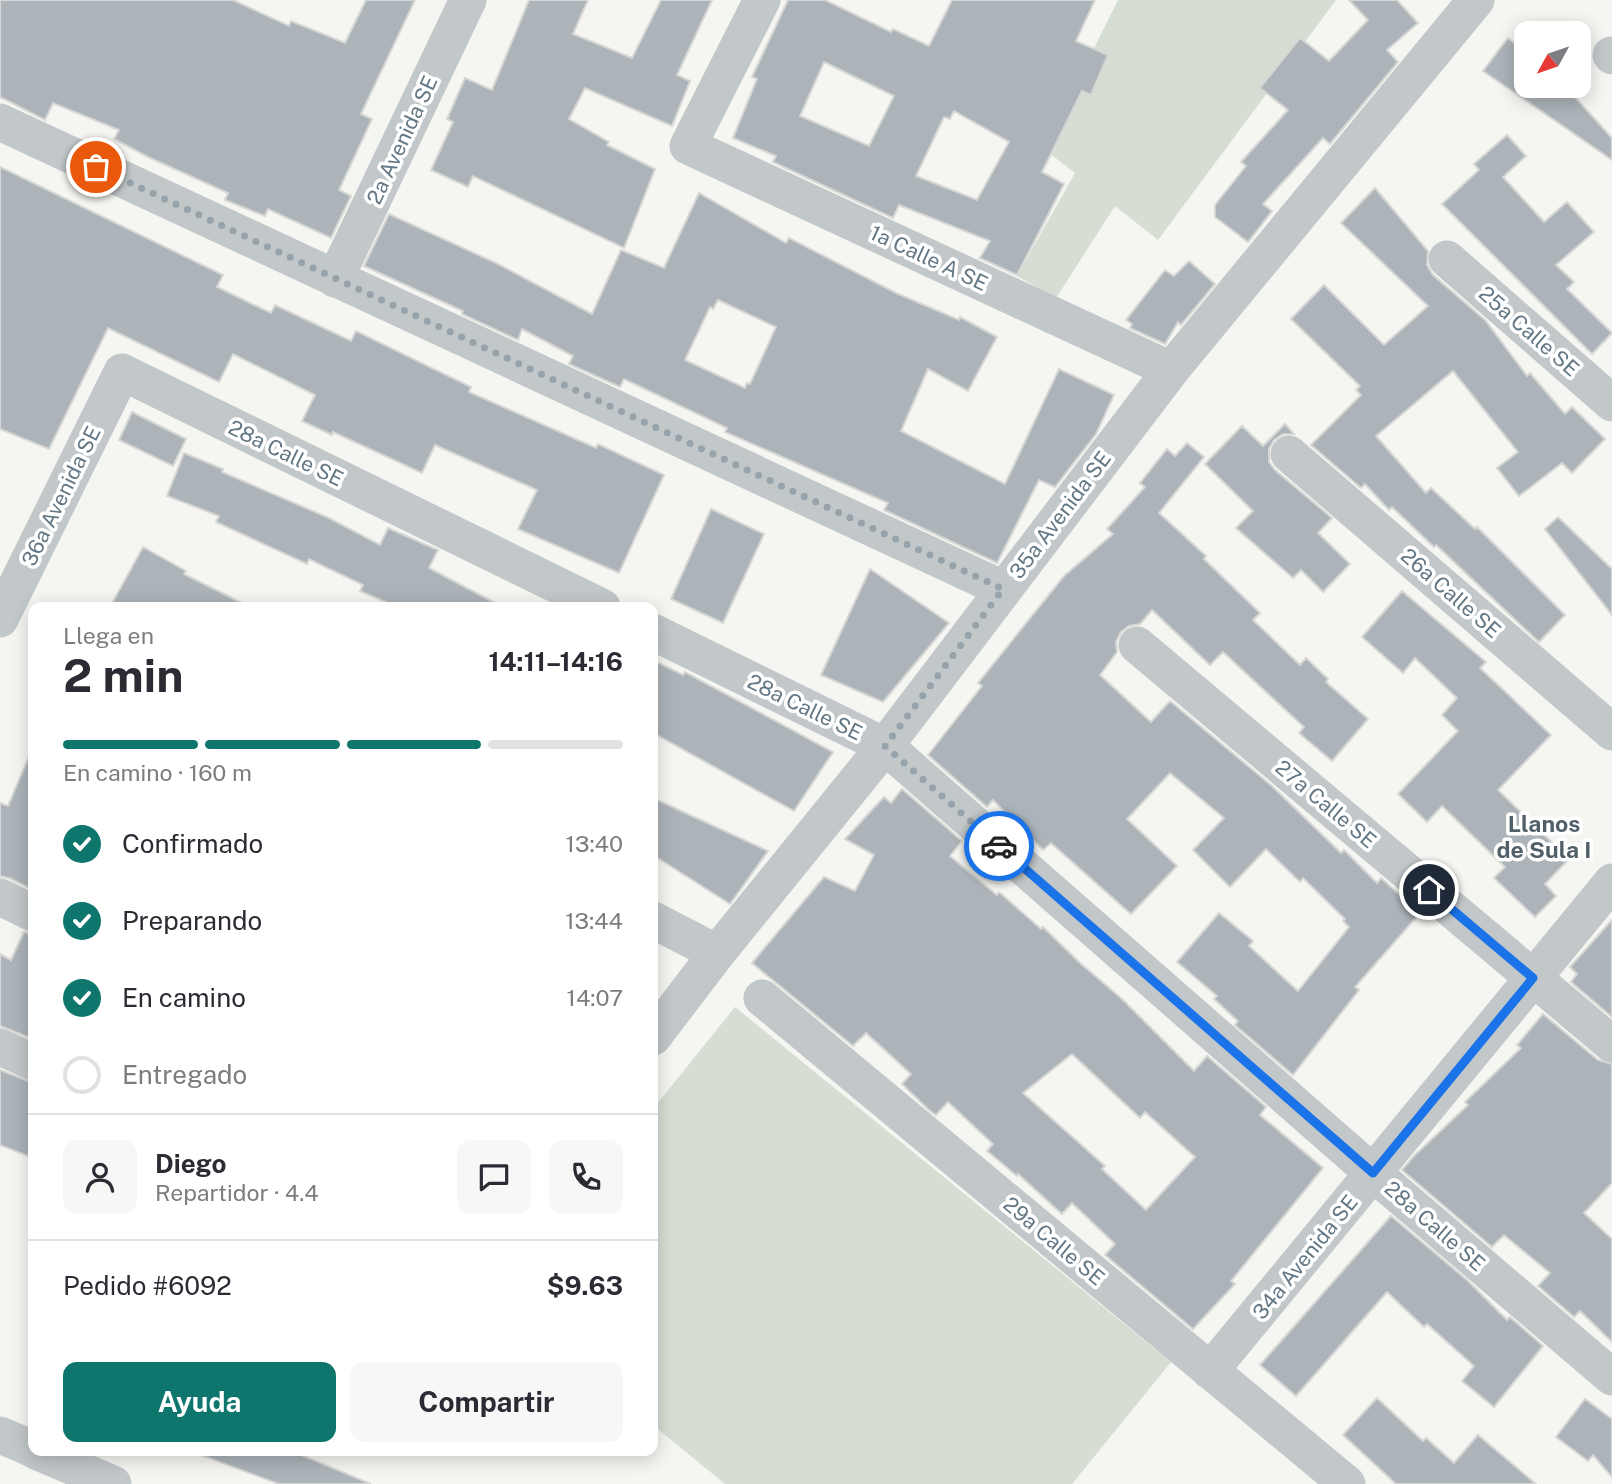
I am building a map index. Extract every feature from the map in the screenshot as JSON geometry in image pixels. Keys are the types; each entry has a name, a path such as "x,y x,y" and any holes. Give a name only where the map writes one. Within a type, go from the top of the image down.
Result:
{"street":[{"name":"2a Avenida SE","path":"335,279 468,0"},
{"name":"1a Calle A SE","path":"762,0 688,146 1171,370"},
{"name":"35a Avenida SE","path":"658,1030 717,953 885,746 1171,370 1476,0"},
{"path":"0,122 1003,589"},
{"name":"25a Calle SE","path":"1447,259 1612,403"},
{"name":"36a Avenida SE","path":"13,602 122,372"},
{"name":"28a Calle SE","path":"122,372 592,602"},
{"name":"26a Calle SE","path":"1289,454 1612,732"},
{"name":"28a Calle SE","path":"658,634 885,746 1373,1173 1612,1377"},
{"name":"27a Calle SE","path":"1137,645 1612,1044"},
{"name":"34a Avenida SE","path":"1210,1371 1612,882"},
{"path":"0,897 28,910"},
{"path":"658,923 717,953"},
{"name":"29a Calle SE","path":"762,998 1347,1484"},
{"path":"0,1047 28,1060"},
{"path":"0,1435 28,1447"},
{"path":"49,1456 113,1484"}],"shaded area":[{"path":"1118,0 1336,0 1158,240 1115,206 1056,298 1017,276 1075,173 1044,149"},
{"path":"735,1007 1171,1362 1072,1484 725,1484 658,1429 658,1103"}],"building":[{"path":"0,0 233,0 289,26 291,21 345,43 366,0 415,0 361,114 372,119 339,190 351,196 331,238 268,209 265,216 225,200 228,193 114,139 119,130 53,103 45,120 0,97"},
{"path":"529,0 588,0 573,34 632,58 661,0 712,0 677,75 690,81 672,126 585,88 569,119 609,142 607,145 655,169 624,248 473,176 468,187 431,170 453,122 447,119 465,78 492,90"},
{"path":"788,0 825,0 891,32 893,29 929,46 952,0 1095,0 1076,41 1108,55 1091,95 1082,91 1042,172 1064,184 1017,275 980,258 990,241 899,205 893,218 773,162 776,156 733,138 757,79 752,77","holes":["824,62 894,96 869,146 800,116","954,111 1009,142 977,200 916,176 944,117 950,119"]},
{"path":"1349,0 1397,0 1418,23 1387,50 1398,62 1330,144 1323,138 1263,204 1272,211 1248,242 1215,217 1215,205 1246,166 1241,162 1288,110 1260,88 1300,38 1329,61 1368,20"},
{"path":"1508,38 1514,43 1514,92 1483,71"},
{"path":"1522,98 1576,98 1612,138 1612,160"},
{"path":"1507,135 1526,156 1503,177 1544,222 1567,202 1594,232 1556,265 1574,282 1567,289 1612,333 1592,354 1442,204 1479,170 1474,164"},
{"path":"0,167 223,275 217,287 271,313 275,305 351,341 356,331 471,387 469,392 596,448 598,444 664,475 619,573 518,529 537,490 435,445 422,473 333,432 332,435 302,421 315,395 233,354 219,382 108,328 49,449 0,429"},
{"path":"1375,188 1428,251 1427,265 1433,275 1485,320 1527,376 1530,373 1565,414 1572,407 1605,439 1572,473 1562,463 1519,496 1497,468 1518,452 1453,371 1376,436 1426,493 1431,488 1475,529 1477,527 1565,615 1539,642 1436,545 1434,547 1392,507 1389,510 1365,484 1361,488 1311,445 1361,395 1356,390 1360,386 1291,319 1324,285 1384,345 1428,306 1341,223"},
{"path":"699,193 786,243 789,238 896,293 959,320 960,317 997,337 968,391 928,369 901,431 1005,484 1059,369 1114,395 1096,434 1055,487 1039,480 997,563 884,510 888,503 725,432 727,428 624,379 620,387 569,364 573,356 522,329 518,340 462,314 463,311 364,266 389,214 498,264 592,314 621,250 664,268","holes":["718,300 776,327 750,384 747,383 745,388 685,360 710,307 713,309"]},
{"path":"1189,261 1215,284 1181,325 1178,322 1165,344 1130,328 1132,324 1126,320 1165,270 1174,276"},
{"path":"132,412 186,439 173,466 119,440"},
{"path":"1285,424 1294,434 1283,434 1274,440 1269,449 1269,462 1332,518 1318,533 1350,564 1323,592 1301,570 1293,578 1236,528 1253,511 1205,464 1242,426 1263,446"},
{"path":"1187,443 1204,457 1159,513 1206,556 1204,559 1260,613 1253,620 1300,665 1306,658 1328,679 1326,682 1368,719 1332,761 1299,733 1304,727 1223,652 1210,665 1152,610 1140,624 1129,626 1121,632 1116,642 1117,652 1100,675 1151,722 1170,701 1272,786 1341,853 1344,850 1377,883 1381,878 1420,913 1355,987 1359,990 1293,1075 1235,1025 1238,1021 1214,999 1217,996 1177,962 1219,913 1253,941 1249,946 1298,991 1349,927 1343,921 1345,919 1303,878 1300,882 1266,849 1230,887 1193,850 1224,818 1170,773 1127,819 1177,866 1131,914 1051,843 1043,850 993,800 987,807 928,755 982,686 978,683 1064,576 1113,534 1107,529 1145,487 1140,483 1167,449 1175,456"},
{"path":"184,453 329,518 380,545 388,528 438,550 429,568 494,602 385,602 360,591 363,585 309,559 307,564 216,522 219,516 167,496"},
{"path":"711,509 764,534 723,623 671,599"},
{"path":"1558,517 1612,569 1612,615 1545,529"},
{"path":"143,547 186,571 184,574 240,602 113,602"},
{"path":"870,569 949,623 883,702 821,675"},
{"path":"1402,591 1486,662 1480,668 1551,735 1498,790 1569,859 1545,884 1556,896 1535,917 1494,878 1505,867 1442,806 1427,822 1398,794 1458,731 1442,715 1457,698 1415,658 1403,673 1362,637"},
{"path":"658,662 683,675 685,672 833,752 794,811 658,736"},
{"path":"28,759 28,888 0,876 0,803 8,806"},
{"path":"902,789 962,841 950,856 997,895 999,892 1041,929 1043,927 1121,998 1194,1071 1207,1056 1266,1107 1260,1115 1323,1168 1231,1281 1235,1284 1193,1329 1105,1255 1115,1244 1072,1203 1062,1214 1018,1174 1017,1176 987,1151 993,1144 948,1102 936,1115 929,1110 902,1084 911,1074 866,1033 853,1046 752,963 824,877 855,891 874,855 845,839 884,797 891,803","holes":["1072,1054 1140,1118 1145,1112 1195,1157 1146,1210 1102,1169 1105,1166 1023,1093"]},
{"path":"658,800 768,851 730,904 658,858"},
{"path":"1612,920 1612,1017 1571,982 1577,974 1570,967"},
{"path":"24,932 28,933 28,1037 0,1026 0,954 11,960"},
{"path":"1543,1014 1598,1060 1612,1064 1612,1183 1584,1213 1612,1239 1612,1342 1580,1311 1574,1317 1538,1286 1550,1273 1504,1235 1492,1247 1402,1170 1468,1105 1465,1102 1521,1048 1517,1045"},
{"path":"0,1070 28,1081 28,1156 0,1145"},
{"path":"1391,1216 1467,1280 1507,1320 1510,1317 1543,1346 1494,1407 1462,1381 1474,1366 1427,1324 1424,1327 1387,1292 1296,1396 1260,1365"},
{"path":"1377,1398 1423,1441 1426,1438 1454,1463 1478,1435 1536,1484 1396,1484 1343,1435"},
{"path":"1585,1399 1612,1419 1612,1477 1593,1455 1588,1461 1556,1437"},
{"path":"203,1456 304,1456 371,1484 279,1484"}],"way so far":[{"path":"96,167 1003,589 885,746 999,846"}],"district":[{"name":"Llanos de Sula I","path":"1544,836"}],"route":[{"path":"999,846 1373,1173 1533,978 1429,890"}]}
